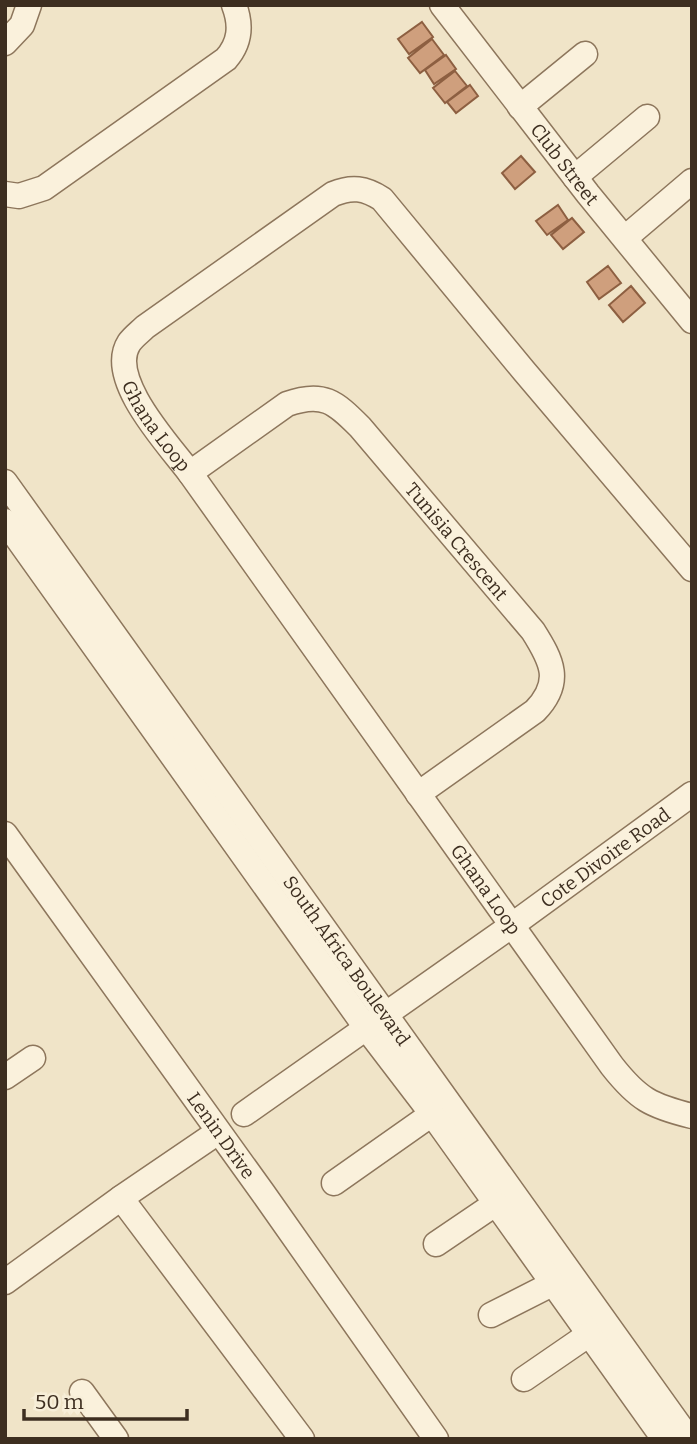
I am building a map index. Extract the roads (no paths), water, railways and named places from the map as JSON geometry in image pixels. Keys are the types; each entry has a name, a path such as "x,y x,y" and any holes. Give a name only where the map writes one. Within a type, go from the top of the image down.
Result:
{"street":[{"path":"5,43 22,25 29,5"},
{"path":"5,194 19,196 44,188 226,59 235,49 239,38 240,24 234,5"},
{"name":"Club Street","path":"442,5 575,177 625,238 688,307"},
{"path":"520,107 585,54"},
{"path":"575,177 647,117"},
{"path":"625,238 692,181"},
{"name":"Ghana Loop","path":"692,569 382,200 372,192 358,188 345,189 314,206 145,327 128,344 124,363 138,403 191,473 630,1089 648,1102 692,1116"},
{"name":"Tunisia Crescent","path":"191,473 287,404 304,398 330,402 360,427 533,631 548,653 552,667 552,682 544,702 418,794"},
{"name":"South Africa Boulevard","path":"5,482 689,1439"},
{"name":"South Africa Boulevard","path":"5,521 367,1029 432,1114 656,1436"},
{"name":"Cote Divoire Road","path":"244,1114 512,926 692,794"},
{"name":"Lenin Drive","path":"5,834 436,1439"},
{"path":"5,1077 33,1058"},
{"path":"334,1183 432,1114"},
{"path":"5,1282 218,1132"},
{"path":"121,1198 302,1439"},
{"path":"436,1244 495,1204"},
{"path":"491,1315 552,1284"},
{"path":"524,1380 588,1335"},
{"path":"82,1392 116,1439"}]}
